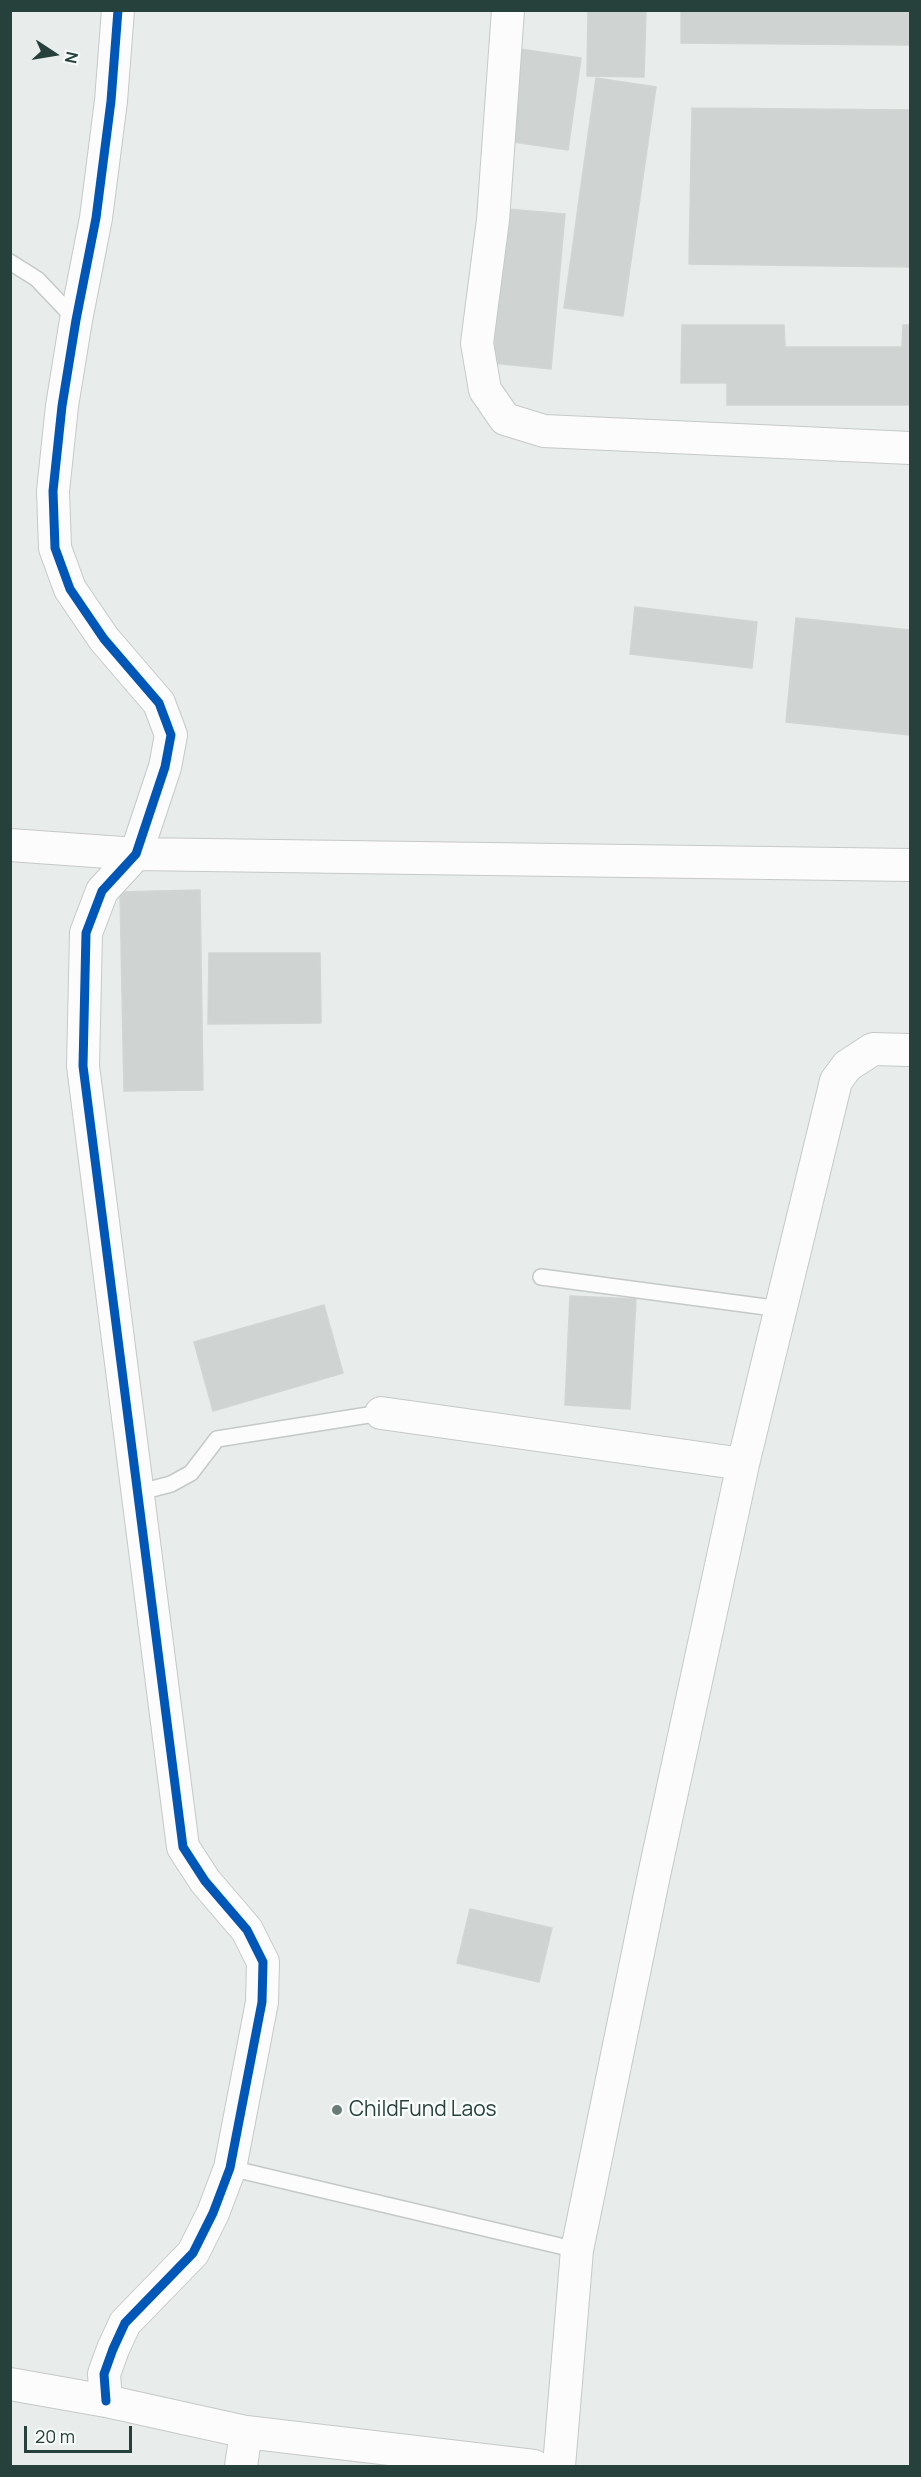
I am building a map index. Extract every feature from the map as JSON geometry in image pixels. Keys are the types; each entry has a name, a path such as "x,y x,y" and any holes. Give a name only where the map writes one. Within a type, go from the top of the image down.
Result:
{"street":[{"path":"106,2401 104,2374 125,2323 193,2253 213,2213 230,2168 262,2002 263,1962 247,1930 205,1881 183,1846 83,1066 86,933 102,891 136,854 165,767 171,735 159,703 104,639 70,590 55,548 53,491 62,406 96,218 111,101 118,10"},
{"path":"508,10 493,220 477,343 485,390 505,419 543,431 910,448"},
{"path":"10,845 136,854 910,865"},
{"path":"559,2466 577,2250 654,1875 743,1464 836,1081 847,1066 873,1049 910,1050"},
{"path":"381,1413 743,1464"},
{"path":"10,2384 106,2401 246,2432 534,2466"},
{"path":"241,2466 246,2432"}],"lane":[{"path":"10,262 37,279 76,320"},
{"path":"541,1276 781,1310"},
{"path":"137,1493 171,1484 191,1473 217,1439 381,1413"},
{"path":"230,2168 577,2250"}],"building":[{"path":"588,10 646,10 644,77 587,76"},
{"path":"681,10 910,10 910,45 681,43"},
{"path":"520,49 581,58 568,150 507,141"},
{"path":"596,78 656,87 623,316 564,308"},
{"path":"692,108 910,110 910,267 689,264"},
{"path":"507,209 565,214 551,369 493,363"},
{"path":"682,325 784,325 785,347 902,347 903,325 910,325 910,405 727,405 727,383 681,383"},
{"path":"635,607 757,622 752,668 630,654"},
{"path":"796,618 910,630 910,735 786,722"},
{"path":"200,890 203,1090 124,1091 120,892"},
{"path":"209,953 320,953 321,1023 208,1024"},
{"path":"570,1296 636,1299 630,1409 565,1405"},
{"path":"324,1305 343,1373 213,1411 194,1342"},
{"path":"470,1909 552,1928 539,1982 457,1963"}],"cycle path":[{"path":"106,2401 104,2374 125,2323 193,2253 213,2213 230,2168 262,2002 263,1962 247,1930 205,1881 183,1847 83,1066 86,933 102,891 136,854 165,767 171,735 159,703 104,639 70,589 55,548 53,491 62,406 96,218 111,101 118,10"}],"place":[{"name":"ChildFund Laos","path":"337,2110"}]}
